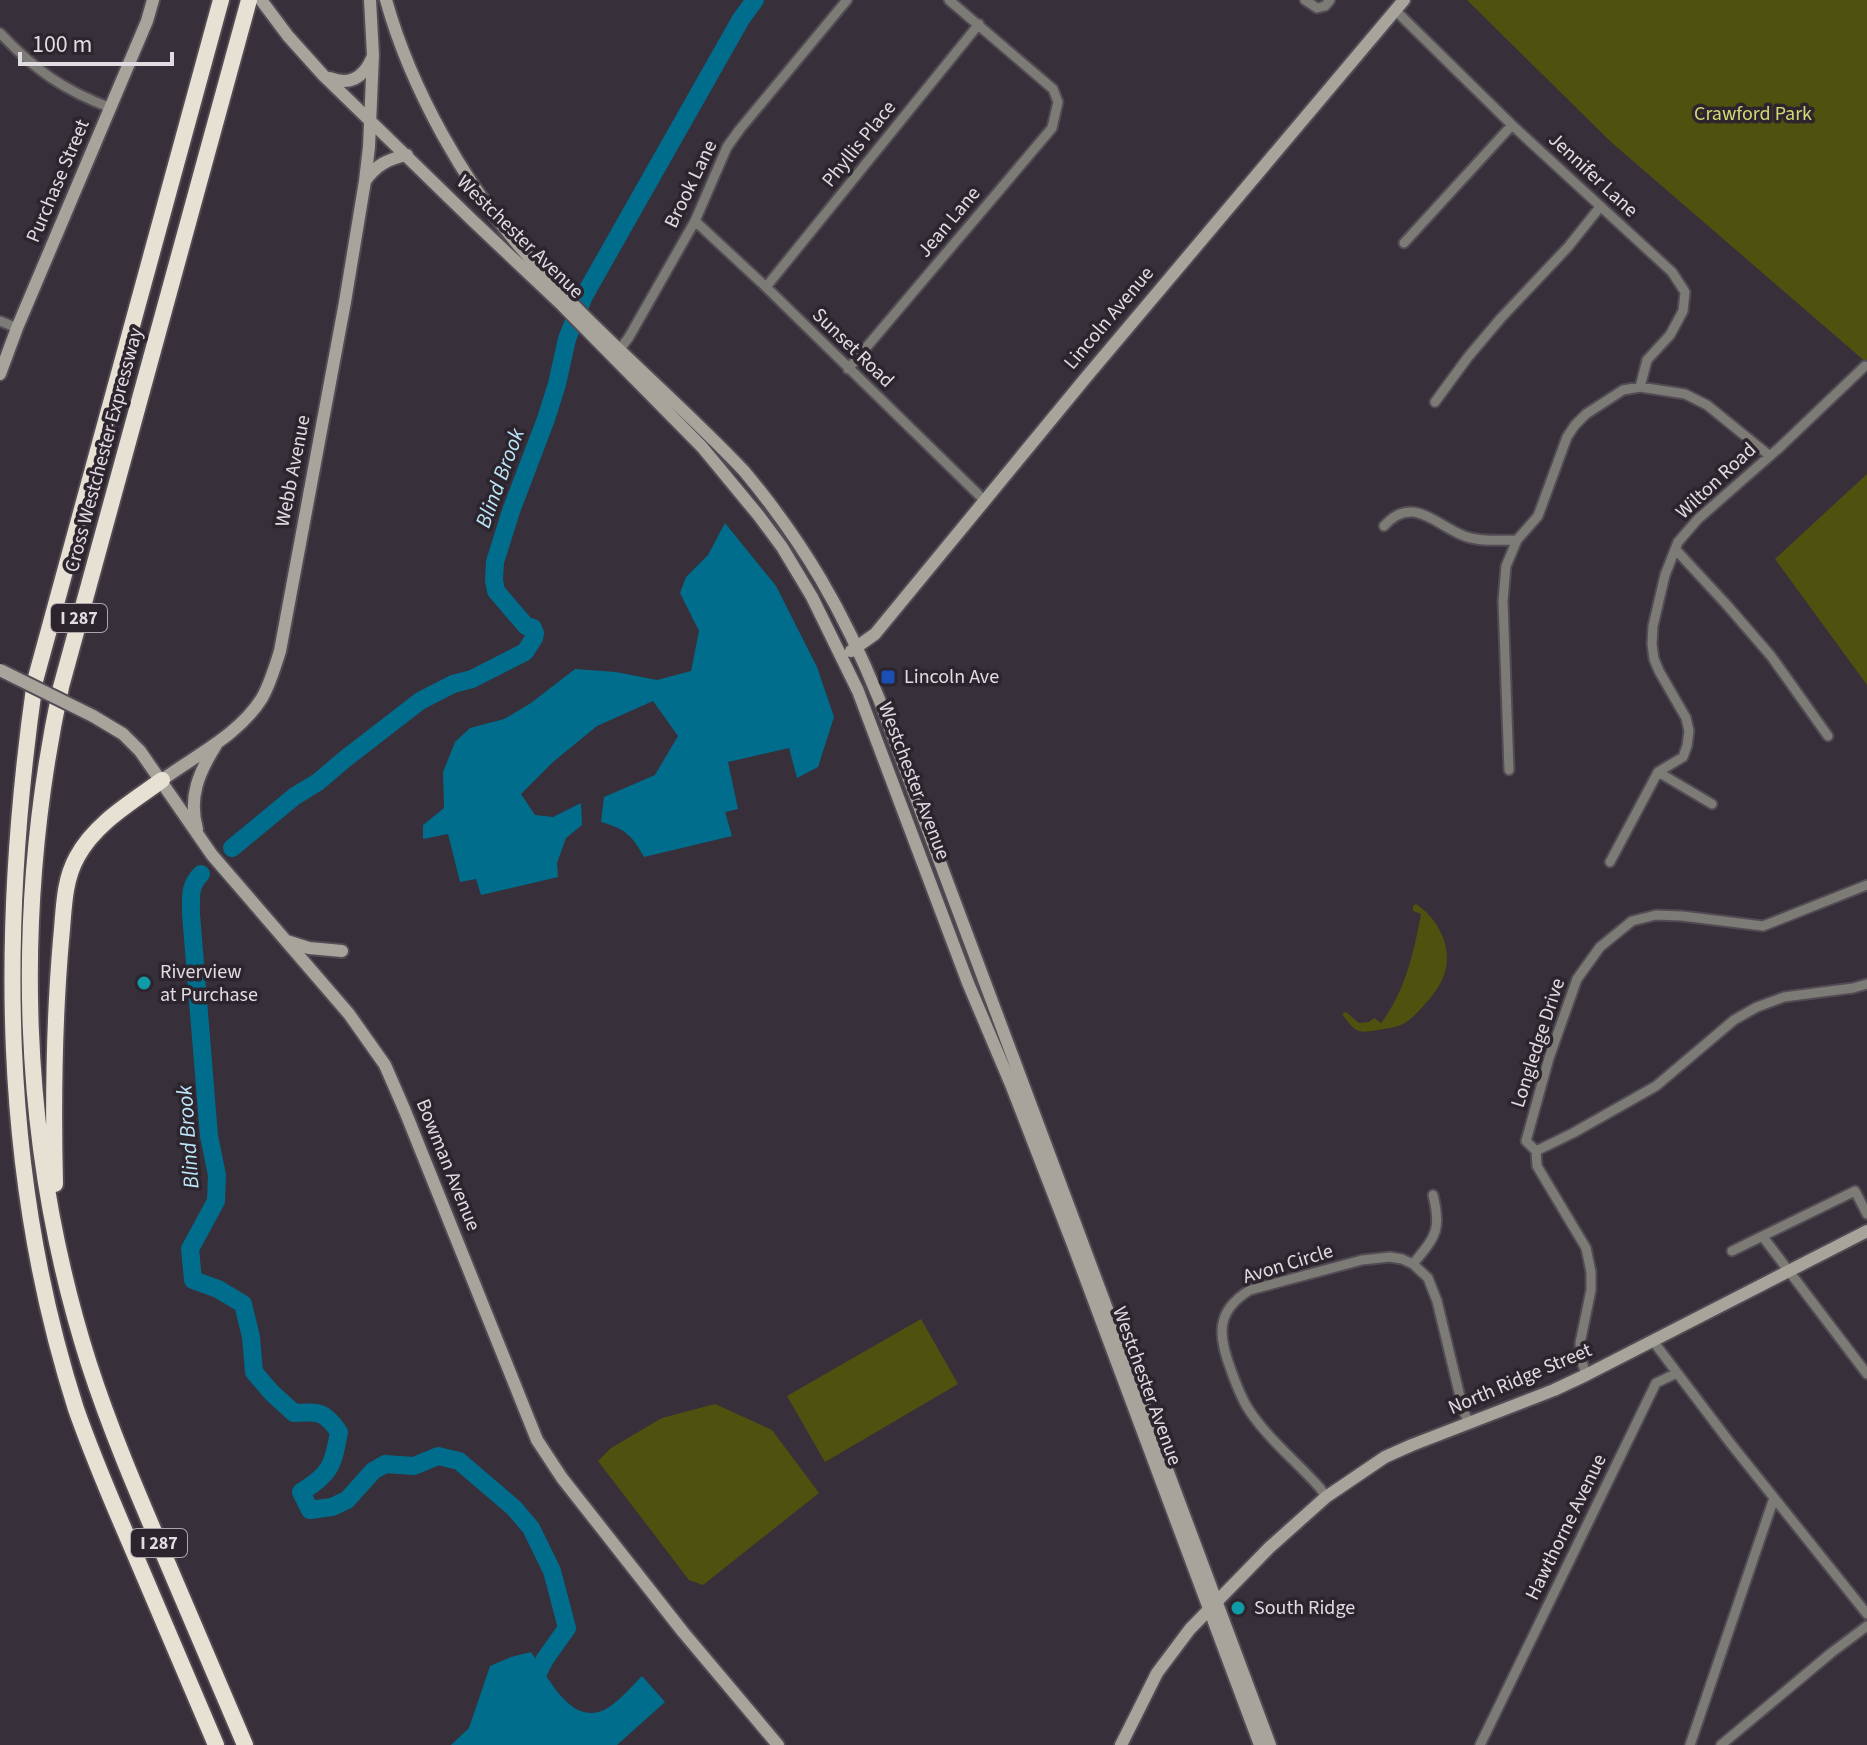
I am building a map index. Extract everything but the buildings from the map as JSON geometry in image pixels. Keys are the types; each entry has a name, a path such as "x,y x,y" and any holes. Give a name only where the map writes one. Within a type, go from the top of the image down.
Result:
{"highway":[{"name":"Cross Westchester Expressway","path":"216,1745 89,1445 48,1319 14,1152 6,1077 2,963 12,812 40,662 221,0"},
{"name":"Cross Westchester Expressway","path":"245,1745 115,1435 84,1347 57,1241 38,1130 30,1019 32,889 44,778 55,715 247,5"},
{"path":"57,1241 54,1092 59,963 67,885 77,856 92,835 162,780"}],"main road":[{"name":"Westchester Avenue","path":"261,0 299,50 323,75 470,218 563,300 616,353 750,504 782,547 820,610 865,709 968,983 1012,1087 1270,1745"},
{"name":"Webb Avenue","path":"162,780 241,723 262,697 280,651 365,181 373,55 370,0"},
{"name":"Westchester Avenue","path":"386,0 404,55 455,155 504,228 563,300"},
{"name":"Purchase Street","path":"0,374 154,1"},
{"name":"Lincoln Avenue","path":"842,657 875,634 1400,5"},
{"path":"323,75 341,82 351,80 366,69 373,55"},
{"path":"365,181 384,161 407,155"},
{"name":"Westchester Avenue","path":"616,353 718,444 767,499 811,560 857,647 879,699 1213,1606 1260,1745"},
{"name":"Bowman Avenue","path":"0,670 93,716 132,742 162,780 212,855 349,1014 385,1065 537,1440 562,1478 683,1632 778,1745"},
{"path":"199,836 193,817 196,782 217,742"},
{"path":"285,941 309,948 342,951"},
{"name":"North Ridge Street","path":"1121,1745 1157,1673 1190,1629 1326,1497 1385,1457 1586,1375 1867,1231"}],"street":[{"name":"Brook Lane","path":"616,353 629,337 695,221 727,147 847,0"},
{"path":"949,0 979,24"},
{"path":"1305,0 1317,8 1325,6 1330,0"},
{"name":"Jennifer Lane","path":"1400,5 1512,125 1672,272 1685,292 1683,311 1670,335 1647,360 1640,387"},
{"name":"Jean Lane","path":"848,369 1052,128 1058,102 1053,89 979,24"},
{"name":"Phyllis Place","path":"766,287 979,24"},
{"path":"0,33 40,71 111,108"},
{"path":"1404,243 1512,125"},
{"path":"1435,402 1468,357 1568,247 1600,207"},
{"name":"Sunset Road","path":"695,221 985,501"},
{"path":"0,321 17,328"},
{"name":"Wilton Road","path":"1610,862 1658,772 1683,757 1689,731 1686,718 1659,671 1652,644 1665,575 1678,542 1698,519 1865,366"},
{"path":"1509,770 1503,601 1506,566 1517,540 1538,516 1567,437 1575,425 1586,414 1623,390 1640,387 1685,394 1707,405 1770,456"},
{"path":"1384,526 1404,512 1417,512 1467,537 1517,540"},
{"path":"1676,550 1771,656 1828,736"},
{"path":"1658,772 1712,804"},
{"name":"Longledge Drive","path":"1586,1375 1580,1343 1591,1290 1586,1248 1537,1166 1536,1151 1526,1141 1577,979 1612,936 1632,921 1656,915 1763,926 1867,885"},
{"path":"1536,1151 1656,1086 1725,1027 1757,1007 1784,997 1867,984"},
{"path":"1732,1251 1855,1191 1867,1214"},
{"path":"1433,1195 1438,1227 1413,1264 1428,1278 1437,1301 1469,1424"},
{"path":"1763,1237 1867,1374"},
{"name":"Avon Circle","path":"1326,1497 1248,1409 1238,1390 1223,1343 1221,1330 1224,1317 1229,1306 1250,1290 1362,1260 1390,1257 1413,1264"},
{"path":"1653,1341 1867,1614"},
{"name":"Hawthorne Avenue","path":"1480,1745 1656,1383 1677,1373"},
{"path":"1690,1745 1774,1498"},
{"path":"1721,1745 1867,1626"}],"green space":[{"name":"Crawford Park","path":"1467,0 1867,0 1867,363 1611,142"},
{"path":"1867,474 1867,685 1775,559"},
{"path":"1416,904 1436,923 1444,940 1447,959 1443,978 1428,1000 1405,1023 1372,1031 1356,1030 1342,1014 1346,1012 1359,1023 1374,1018 1381,1023 1396,998 1412,957 1421,914 1413,911"},
{"path":"921,1319 958,1384 825,1462 787,1396"},
{"path":"715,1404 772,1430 819,1493 703,1585 689,1580 598,1461 611,1448 662,1418"}],"water":[{"path":"725,523 776,586 817,667 834,717 818,767 797,778 789,748 728,762 738,809 725,812 732,836 644,857 627,834 601,822 604,797 655,775 678,736 653,701 597,726 553,762 521,794 535,815 553,817 581,803 582,825 566,838 557,863 558,877 481,895 476,879 460,882 448,834 423,839 423,825 444,808 443,772 455,742 470,728 504,719 531,703 575,669 616,672 657,680 691,671 699,631 680,593 686,577 708,555"},
{"path":"531,1652 561,1696 580,1711 592,1713 604,1710 642,1676 665,1702 617,1745 451,1745 469,1728 490,1666"}],"waterway":[{"name":"Blind Brook","path":"232,848 420,701 525,652 534,638 533,628 526,626 496,591 495,562 546,419 567,339 584,296 741,19 755,0"},
{"name":"Blind Brook","path":"201,874 193,887 191,914 209,1136 217,1175 216,1201 190,1249 193,1280 218,1289 243,1304 251,1337 254,1372 272,1393 294,1413 324,1416 339,1432 329,1468 319,1480 301,1492 310,1510 332,1507 347,1500 373,1471 385,1464 414,1466 438,1456 459,1461 514,1508 531,1528 552,1571 567,1628 545,1659 530,1688"}],"place":[{"name":"Lincoln Ave","path":"888,677"},
{"name":"Riverview at Purchase","path":"144,983"},
{"name":"South Ridge","path":"1238,1608"}]}
